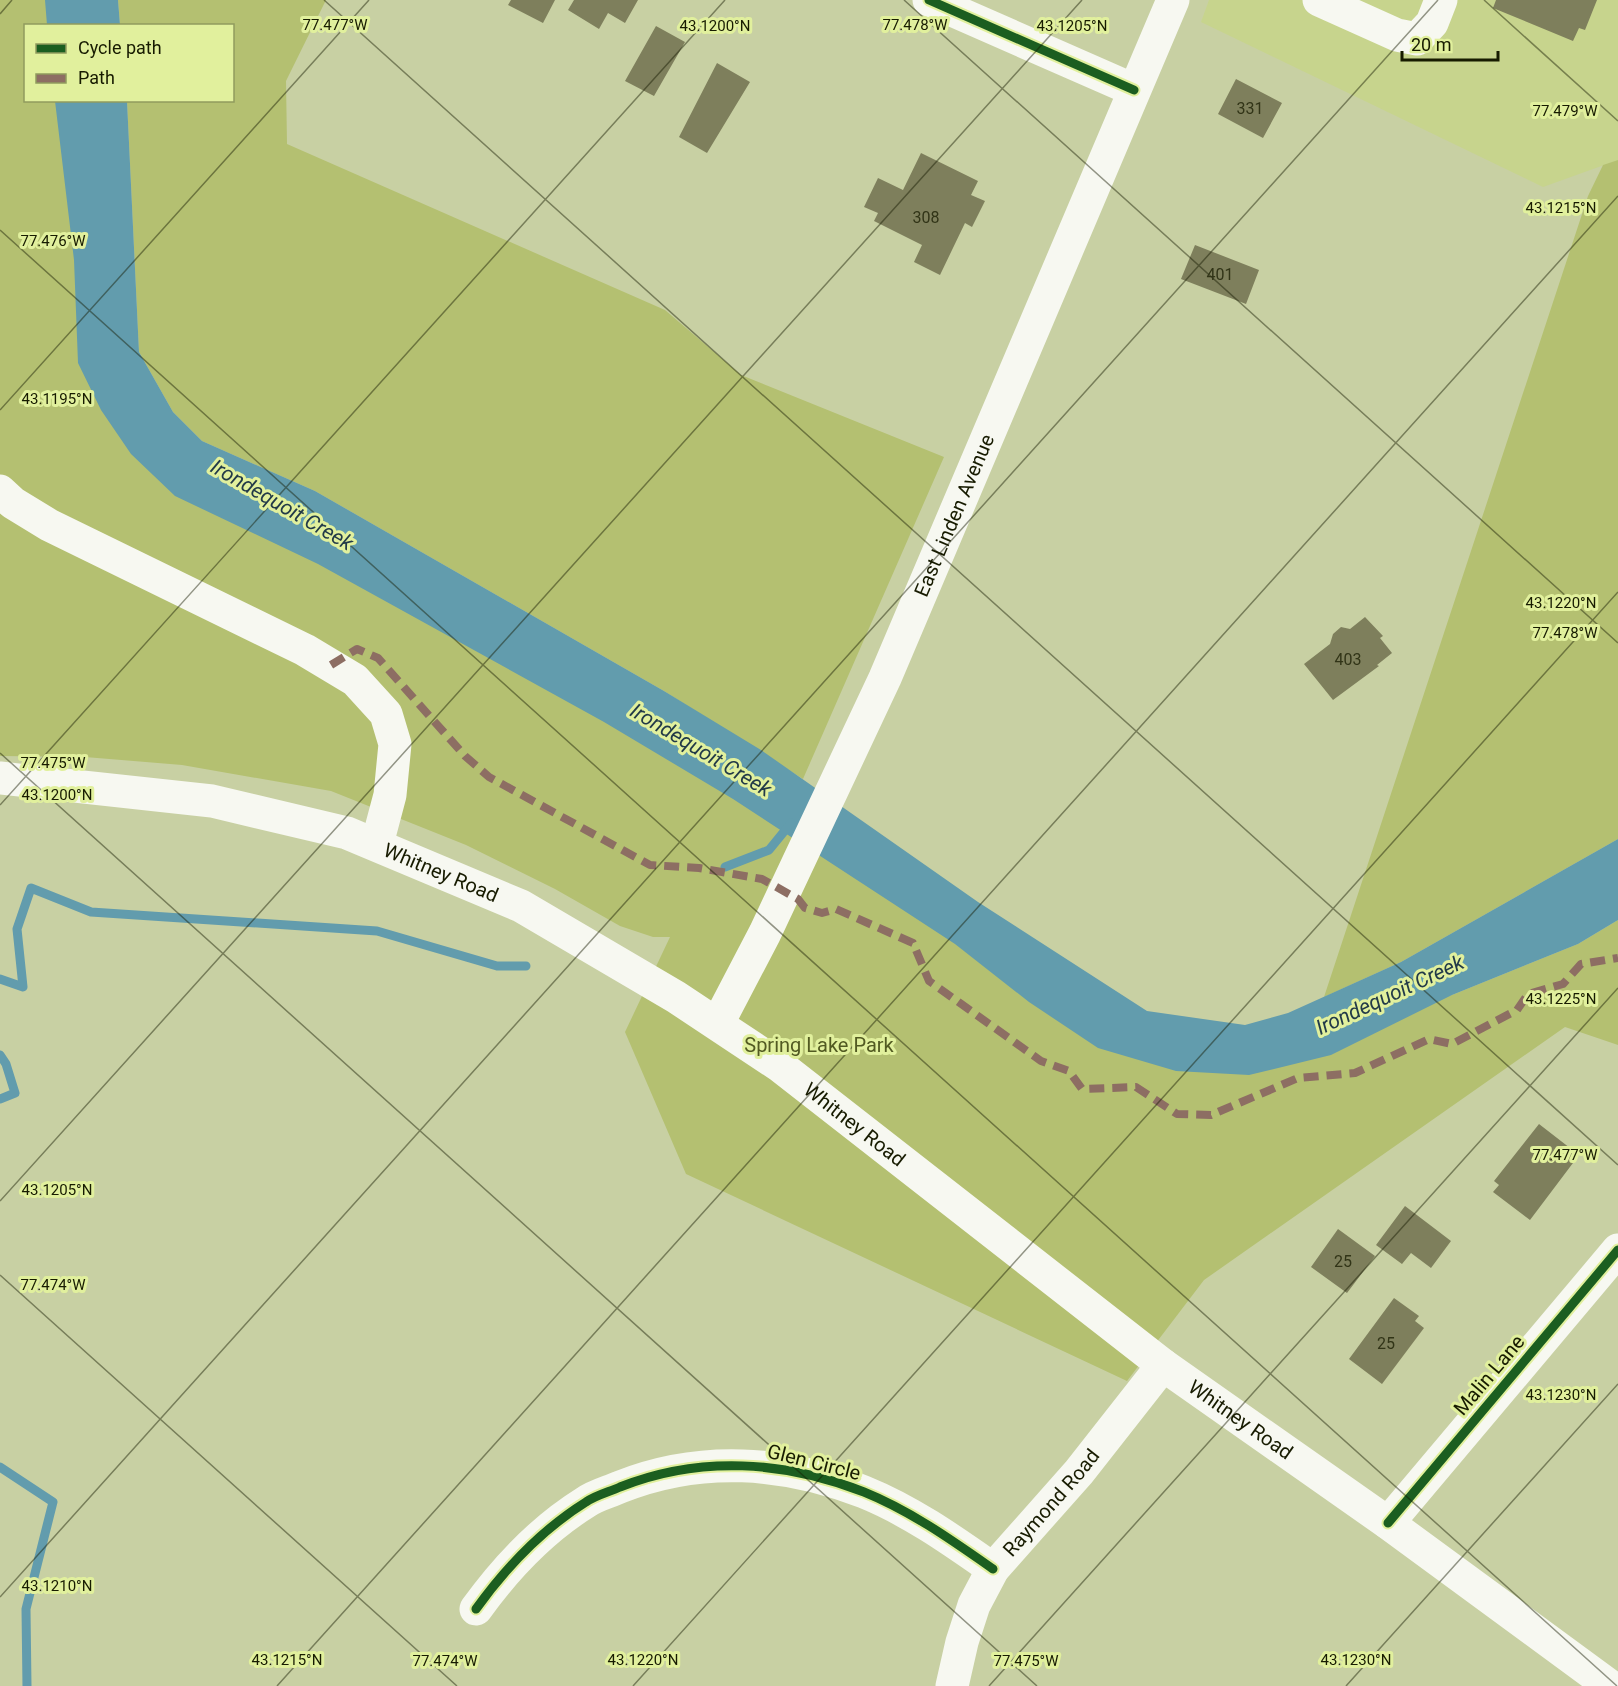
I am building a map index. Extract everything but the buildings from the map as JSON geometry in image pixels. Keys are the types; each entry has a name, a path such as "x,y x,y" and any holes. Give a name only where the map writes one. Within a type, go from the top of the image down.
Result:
{"main road":[{"path":"929,0 1134,90"},
{"name":"East Linden Avenue","path":"718,1023 765,933 885,678 1173,0"},
{"path":"1319,0 1397,35 1417,39 1432,23 1441,0"},
{"path":"0,491 13,503 49,525 305,650 356,680 386,714 395,744 390,795 377,844"},
{"name":"Whitney Road","path":"0,778 212,801 347,833 521,906 718,1023 786,1071 1163,1365 1388,1523 1610,1686"},
{"name":"Malin Lane","path":"1388,1523 1618,1250"},
{"name":"Raymond Road","path":"952,1686 962,1642 974,1605 993,1569 1079,1472 1163,1365"},
{"name":"Glen Circle","path":"476,1609 523,1551 588,1500 664,1473 703,1466 744,1464 785,1469 830,1480 866,1493 904,1511 993,1569"}],"shaded area":[{"path":"1209,0 1618,0 1618,160 1543,187 1201,22"}],"green space":[{"name":"Spring Lake Park","path":"0,0 81,0 83,24 24,24 24,102 90,102 153,430 1178,1053 1452,995 1578,944 1618,920 1618,1045 1565,1027 1204,1280 1127,1381 686,1174 625,1032 670,937 653,937 620,926 555,889 466,845 331,791 182,765 85,757 0,756"},
{"path":"118,0 326,0 286,81 287,144 665,310 741,375 944,457 803,779 664,691 315,491 202,441 173,412 139,352 127,102 234,102 234,24 120,24"},
{"path":"1618,160 1618,839 1401,962 1324,997 1588,196 1603,165"}],"water":[{"path":"45,0 118,0 120,24 47,24"},
{"name":"Irondequoit Creek","path":"55,102 127,102 139,352 173,412 202,441 315,491 664,691 761,750 978,902 1147,1011 1245,1025 1288,1013 1401,962 1618,839 1618,920 1578,944 1452,995 1331,1055 1249,1075 1176,1071 1098,1048 1029,1002 955,944 733,799 604,722 318,564 175,496 131,454 101,410 78,363 74,260"}],"waterway":[{"path":"725,867 769,850 791,823"},
{"path":"0,979 23,987 17,929 31,888 91,912 377,931 497,966 526,966"},
{"path":"0,1055 6,1064 15,1093 0,1099"},
{"path":"0,1467 53,1502 26,1609 27,1686"}],"marked path":[{"path":"331,665 357,649 378,658 465,756 489,777 650,865 699,868 762,879 798,899 805,908 822,913 836,909 913,943 929,981 1041,1061 1069,1071 1082,1089 1136,1087 1177,1114 1211,1115 1298,1078 1355,1073 1429,1039 1452,1044 1517,1010 1528,994 1563,984 1581,964 1618,958"}],"cycle path":[{"path":"929,0 1134,90"},
{"path":"1388,1523 1618,1250"},
{"path":"476,1609 526,1550 554,1524 598,1495 650,1477 712,1466 773,1468 804,1474 864,1492 915,1517 993,1569"}]}
